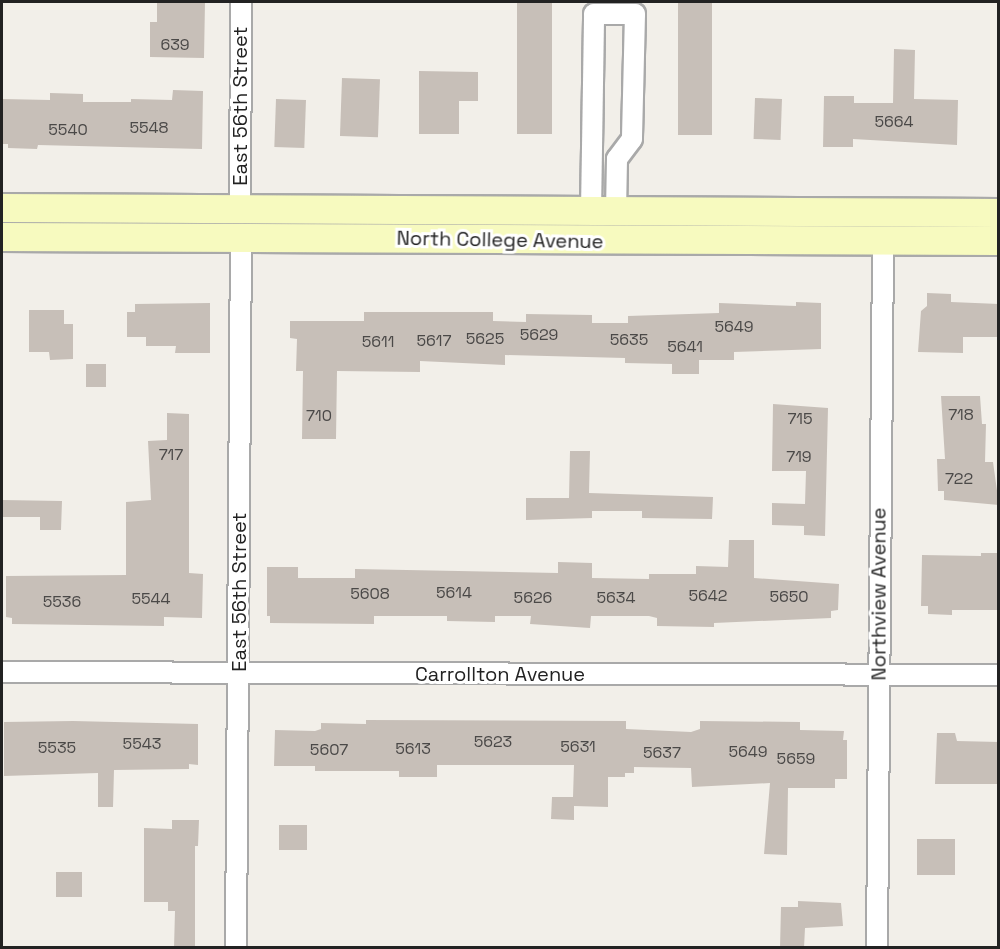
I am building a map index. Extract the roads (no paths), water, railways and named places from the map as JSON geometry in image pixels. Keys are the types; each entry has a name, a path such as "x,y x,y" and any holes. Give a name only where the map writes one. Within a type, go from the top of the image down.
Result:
{"main road":[{"name":"North College Avenue","path":"2,208 240,223 999,241"},
{"name":"North College Avenue","path":"2,237 240,223 603,211 999,213"}],"street":[{"name":"East 56th Street","path":"236,948 241,2"},
{"path":"594,14 635,14 632,139 617,159 603,211 592,159 594,14"},
{"name":"Northview Avenue","path":"877,948 883,240"},
{"name":"Carrollton Avenue","path":"2,672 878,677 999,675"}]}
